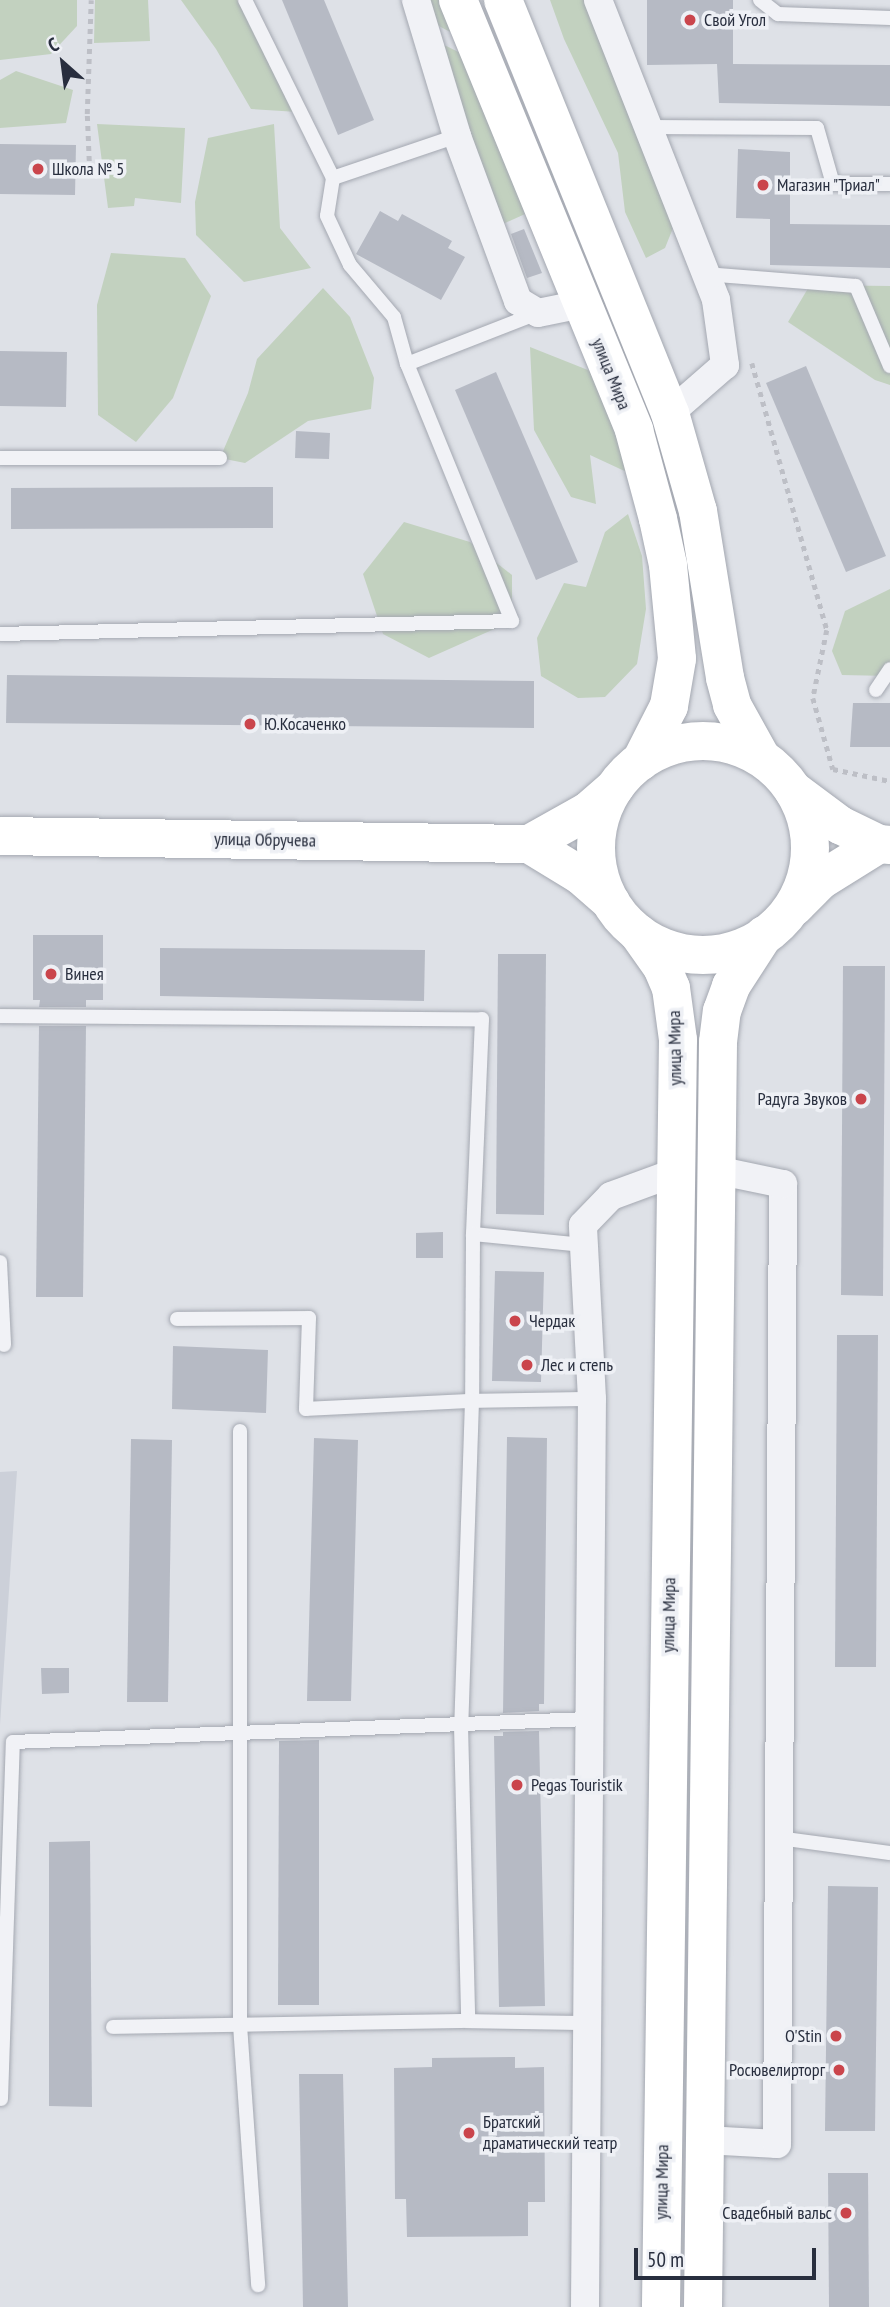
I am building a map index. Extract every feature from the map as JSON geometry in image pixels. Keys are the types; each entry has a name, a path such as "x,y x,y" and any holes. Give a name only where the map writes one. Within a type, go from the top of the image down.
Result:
{"main road":[{"name":"улица Мира","path":"458,0 637,442 668,565 677,659 669,706 628,773"},
{"path":"503,0 670,413 698,511 708,558 725,678 733,705 761,757"},
{"path":"703,2307 718,1042 722,1011 732,986 776,924 807,874 810,852 806,820 793,790 779,772 761,757 738,747 713,741 688,742 663,748 628,773 588,811 529,844 580,875 611,902 638,933 672,950 691,954 729,951 776,924 821,880 885,844"},
{"path":"611,902 598,870 596,843 600,818 628,773"},
{"path":"793,790 840,825 885,844"},
{"name":"улица Обручева","path":"0,836 529,844"},
{"name":"улица Мира","path":"638,933 662,967 671,988 677,1014 661,2307"}],"street":[{"path":"416,0 457,136 518,301 538,313 582,304"},
{"path":"598,0 716,300 725,365 670,413"},
{"path":"705,2140 777,2144 783,1184 716,1170"},
{"path":"585,2307 592,1399 583,1226 611,1196 674,1173"}],"lane":[{"path":"0,634 512,621 407,365 394,317 350,265 327,216 333,178 244,0"},
{"path":"760,0 778,14 890,18"},
{"path":"648,127 817,128 833,184 890,184"},
{"path":"333,178 457,136"},
{"path":"706,274 856,286 890,366"},
{"path":"407,365 538,313"},
{"path":"0,458 220,458"},
{"path":"890,669 876,690 890,690"},
{"path":"0,1016 482,1019 473,1234 472,1401 461,1725 468,2021"},
{"path":"473,1234 583,1245"},
{"path":"0,1262 4,1345"},
{"path":"177,1319 309,1318 306,1409 472,1401 592,1399"},
{"path":"240,1431 240,2025 258,2285"},
{"path":"1,2099 13,1742 589,1719"},
{"path":"779,1838 890,1853"},
{"path":"113,2027 468,2021 587,2023"}],"path":[{"path":"89,161 87,114 91,0"},
{"path":"749,353 827,629 813,698 833,769 890,781"}],"shaded area":[{"path":"17,1471 0,1725 0,1472"}],"green space":[{"path":"0,0 77,0 77,26 51,54 0,60"},
{"path":"95,0 148,0 150,41 94,43"},
{"path":"181,0 245,0 298,112 251,109 216,49"},
{"path":"415,0 448,0 464,39 423,18"},
{"path":"550,0 584,0 675,223 665,248 646,258 625,212 618,153 564,39"},
{"path":"438,42 481,63 525,214 503,224"},
{"path":"16,71 73,90 66,123 0,128 0,80"},
{"path":"97,124 185,128 181,203 135,198 134,206 108,208"},
{"path":"274,124 280,228 311,268 244,282 196,235 195,202 208,138"},
{"path":"111,253 185,258 211,296 173,398 136,442 98,415 97,305"},
{"path":"810,285 890,286 890,385 875,380 788,322"},
{"path":"323,288 350,317 374,378 371,409 308,421 245,463 220,458 248,393 257,359"},
{"path":"530,347 603,376 631,474 590,455 596,504 571,497 534,430"},
{"path":"628,514 642,556 646,609 637,664 605,697 578,698 541,676 537,638 564,583 586,587 605,532"},
{"path":"404,522 470,542 512,575 512,621 429,658 383,634 363,574"},
{"path":"890,589 890,676 842,675 832,651 845,611"}],"building":[{"path":"282,0 324,0 374,120 338,135"},
{"path":"647,0 733,0 733,64 890,65 890,106 719,103 717,64 647,65"},
{"name":"Школа № 5","path":"0,144 76,145 75,195 0,194"},
{"path":"738,149 790,152 790,224 890,225 890,268 770,265 770,219 736,218"},
{"path":"380,211 398,221 402,214 452,241 448,248 465,257 441,300 356,254"},
{"path":"524,229 542,273 527,278 511,234"},
{"path":"0,351 67,352 66,407 0,406"},
{"path":"806,366 886,556 846,572 766,383"},
{"path":"496,372 578,562 536,580 455,390"},
{"path":"296,431 330,433 329,459 295,458"},
{"path":"273,487 273,528 11,529 11,488"},
{"path":"7,675 534,681 534,728 6,723"},
{"path":"853,703 890,703 890,747 850,747"},
{"path":"33,935 103,935 103,1000 86,1000 86,1007 39,1007 40,1000 33,1000"},
{"path":"160,948 425,950 424,1001 160,996"},
{"path":"498,954 546,954 544,1215 496,1214"},
{"path":"843,966 885,966 883,1296 841,1295"},
{"path":"39,1026 86,1026 83,1297 36,1297"},
{"path":"443,1232 443,1258 416,1258 416,1233"},
{"path":"495,1271 544,1272 541,1382 492,1381"},
{"path":"837,1335 878,1335 876,1667 835,1667"},
{"path":"173,1346 268,1350 266,1413 172,1409"},
{"path":"507,1437 547,1438 544,1704 539,1704 539,1711 503,1713"},
{"path":"314,1438 358,1440 351,1701 307,1701"},
{"path":"131,1439 172,1440 168,1702 127,1702"},
{"path":"41,1668 69,1668 69,1693 42,1694"},
{"path":"539,1731 545,2006 499,2007 494,1736 503,1736 503,1732"},
{"path":"319,1740 319,2005 278,2005 279,1741"},
{"path":"90,1841 92,2107 49,2106 49,1842"},
{"path":"828,1886 878,1887 875,2131 825,2131"},
{"name":"Братский драматический театр","path":"515,2057 515,2068 544,2067 545,2202 528,2202 528,2236 407,2237 406,2199 395,2199 394,2068 432,2067 432,2058"},
{"path":"299,2074 343,2074 348,2307 303,2307"},
{"path":"828,2173 868,2173 869,2307 829,2307"}],"place":[{"name":"Свой Угол","path":"690,20"},
{"name":"Школа № 5","path":"38,169"},
{"name":"Магазин \"Триал\"","path":"763,185"},
{"name":"Ю.Косаченко","path":"250,724"},
{"name":"Винея","path":"51,974"},
{"name":"Радуга Звуков","path":"861,1099"},
{"name":"Чердак","path":"515,1321"},
{"name":"Лес и степь","path":"527,1365"},
{"name":"Pegas Touristik","path":"517,1785"},
{"name":"O'Stin","path":"836,2036"},
{"name":"Росювелирторг","path":"839,2070"},
{"name":"Братский драматический театр","path":"469,2133"},
{"name":"Свадебный вальс","path":"846,2213"}]}
